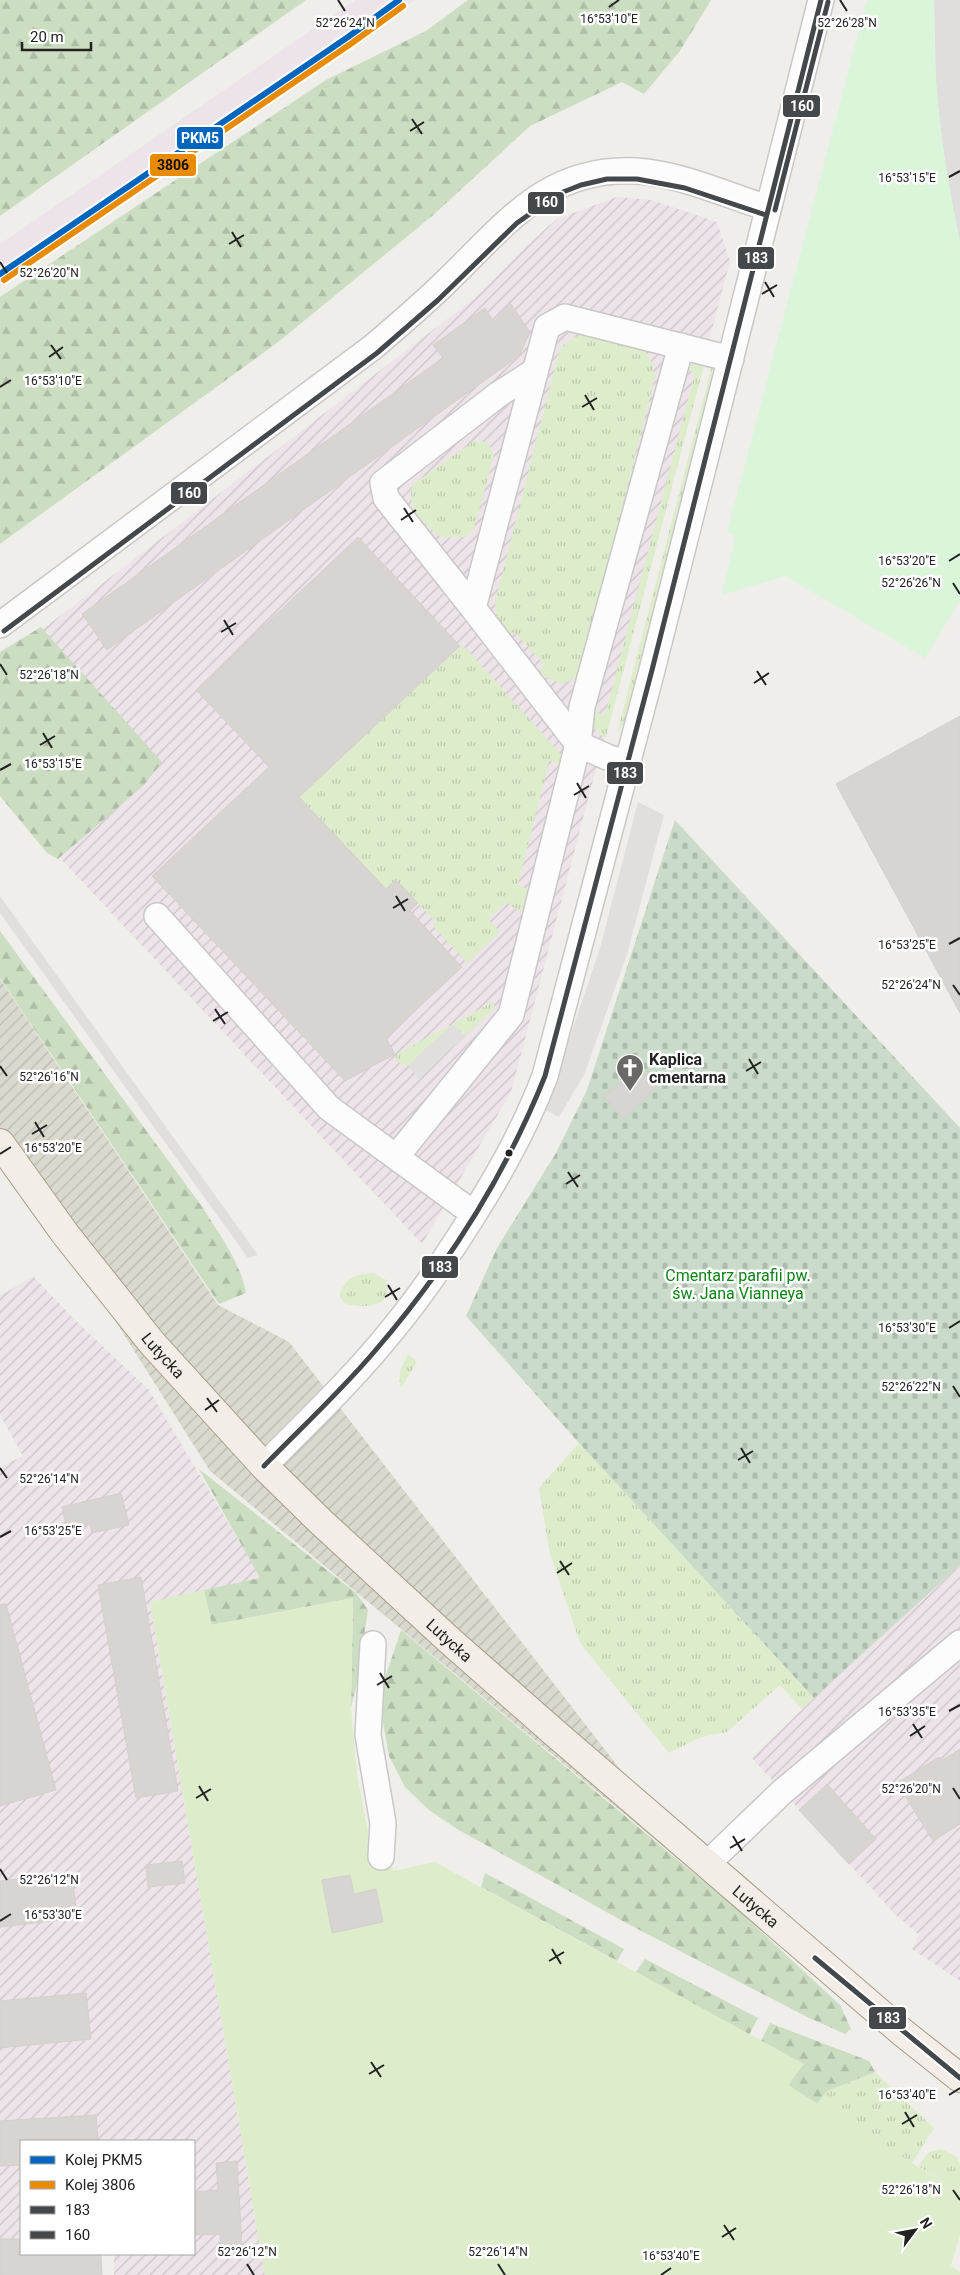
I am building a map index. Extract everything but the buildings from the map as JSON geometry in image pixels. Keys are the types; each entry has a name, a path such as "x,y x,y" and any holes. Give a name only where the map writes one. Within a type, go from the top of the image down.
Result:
{"main road":[{"name":"Lutycka","path":"0,1143 66,1235 146,1335 264,1466 448,1640 902,2032 960,2078"}],"street":[{"path":"264,1466 389,1336 424,1291 474,1214 517,1142 545,1076 628,764 821,0"},
{"path":"0,625 372,346 420,306 511,217 541,194 564,183 586,176 637,171 661,174 768,208"},
{"path":"473,608 547,327 565,317 731,359"},
{"path":"396,1157 511,1015 578,744 582,707 681,346"},
{"path":"535,371 498,394 382,483 386,498 578,744 607,758 628,764"},
{"path":"157,916 329,1108 474,1214"},
{"path":"707,1864 782,1792 960,1643"},
{"path":"373,1644 368,1735 383,1823 381,1857"}],"shaded area":[{"path":"355,0 415,0 250,118 0,286 0,244"},
{"path":"934,0 960,0 960,242 948,186 936,89"},
{"path":"617,197 652,200 717,222 730,261 511,1092 422,1244 60,858 155,766 35,635 476,297 527,245 557,219"},
{"path":"638,802 664,815 627,954 585,1073 559,1117 545,1110 600,948"},
{"path":"0,896 258,1255 248,1258 0,913"},
{"path":"0,979 218,1305 289,1342 709,1884 210,1471 0,1138"},
{"path":"453,1024 465,1036 419,1079 408,1066"},
{"path":"33,1276 77,1322 149,1390 261,1578 150,1603 265,2275 114,2275 114,2255 195,2255 195,2140 20,2140 20,2239 0,2239 0,1467 23,1456 0,1415 0,1296"},
{"path":"960,1565 960,1981 912,1949 919,1935 896,1915 752,1758 814,1698"}],"green space":[{"path":"0,0 306,0 0,216"},
{"path":"468,0 711,0 680,51 644,94 622,82 530,126 431,217 277,343 0,544 0,297 326,80 426,31"},
{"path":"867,0 934,0 935,68 939,110 946,167 960,242 960,600 925,658 785,576 722,595 735,537 727,532"},
{"path":"584,334 620,340 640,348 653,364 655,377 581,669 575,678 563,684 547,678 539,669 544,664 514,632 509,637 497,620 495,602 560,348 573,338"},
{"path":"686,361 705,362 606,737 603,737 595,729 590,710 605,715 695,373 680,368"},
{"path":"713,362 715,363 715,384 628,716 617,733"},
{"path":"474,441 488,442 494,456 474,528 466,537 442,538 417,515 411,502 413,484"},
{"path":"41,627 162,762 144,785 58,859 47,853 0,796 0,652"},
{"path":"460,646 466,648 565,759 564,764 549,761 518,885 533,891 520,913 507,902 488,919 500,932 467,963 433,926 436,922 396,880 386,889 299,797"},
{"name":"Cmentarz parafii pw. św. Jana Vianneya","path":"675,820 960,1128 960,1565 814,1698 579,1443 466,1316 497,1248 556,1153 587,1090"},
{"path":"0,931 203,1208 234,1259 246,1293 219,1304 0,978"},
{"path":"493,1002 495,1008 465,1036 453,1024 408,1066 399,1063 395,1055"},
{"path":"374,1273 386,1280 388,1289 382,1301 369,1306 345,1304 339,1295 345,1283 352,1277"},
{"path":"408,1354 417,1362 401,1388 400,1374"},
{"path":"579,1443 814,1698 802,1709 780,1685 727,1732 701,1737 669,1753 580,1643 550,1554 539,1488"},
{"path":"199,1469 356,1593 368,1610 356,1688 351,1707 353,1598 211,1625 204,1590 260,1578"},
{"path":"204,1590 212,1625 353,1598 351,1707 357,1774 373,1859 390,1855 393,1871 435,1862 804,2064 788,2085 960,2193 960,2235 951,2266 960,2272 960,2275 265,2275 150,1602"},
{"path":"401,1630 738,1910 840,2005 851,2029 845,2034 807,2017 628,1924 457,1829 429,1810 405,1787 389,1756 381,1712 384,1681"},
{"path":"485,1873 624,1949 617,1961 481,1887"},
{"path":"645,1959 758,2018 749,2035 636,1972"},
{"path":"770,2023 869,2061 875,2072 827,2091 816,2105 788,2085 803,2064 761,2041"},
{"path":"875,2072 934,2128 912,2163 816,2105 827,2091"},
{"path":"941,2149 957,2157 960,2166 960,2193 918,2166 929,2152"}],"rail line":[{"name":"PKM5","path":"0,274 348,37 399,0"},
{"name":"3806","path":"4,280 352,43 403,6"}],"transit line":[{"name":"183","path":"264,1466 361,1367 400,1321 449,1255 492,1186 529,1113 545,1076 652,670 821,0"},
{"name":"160","path":"775,210 828,2"},
{"name":"160","path":"4,631 377,353 438,300 517,223 558,194 581,185 607,179 637,179 685,188 766,215"},
{"name":"183","path":"815,1958 960,2078"}],"place":[{"name":"Kaplica cmentarna","path":"630,1092"}]}
